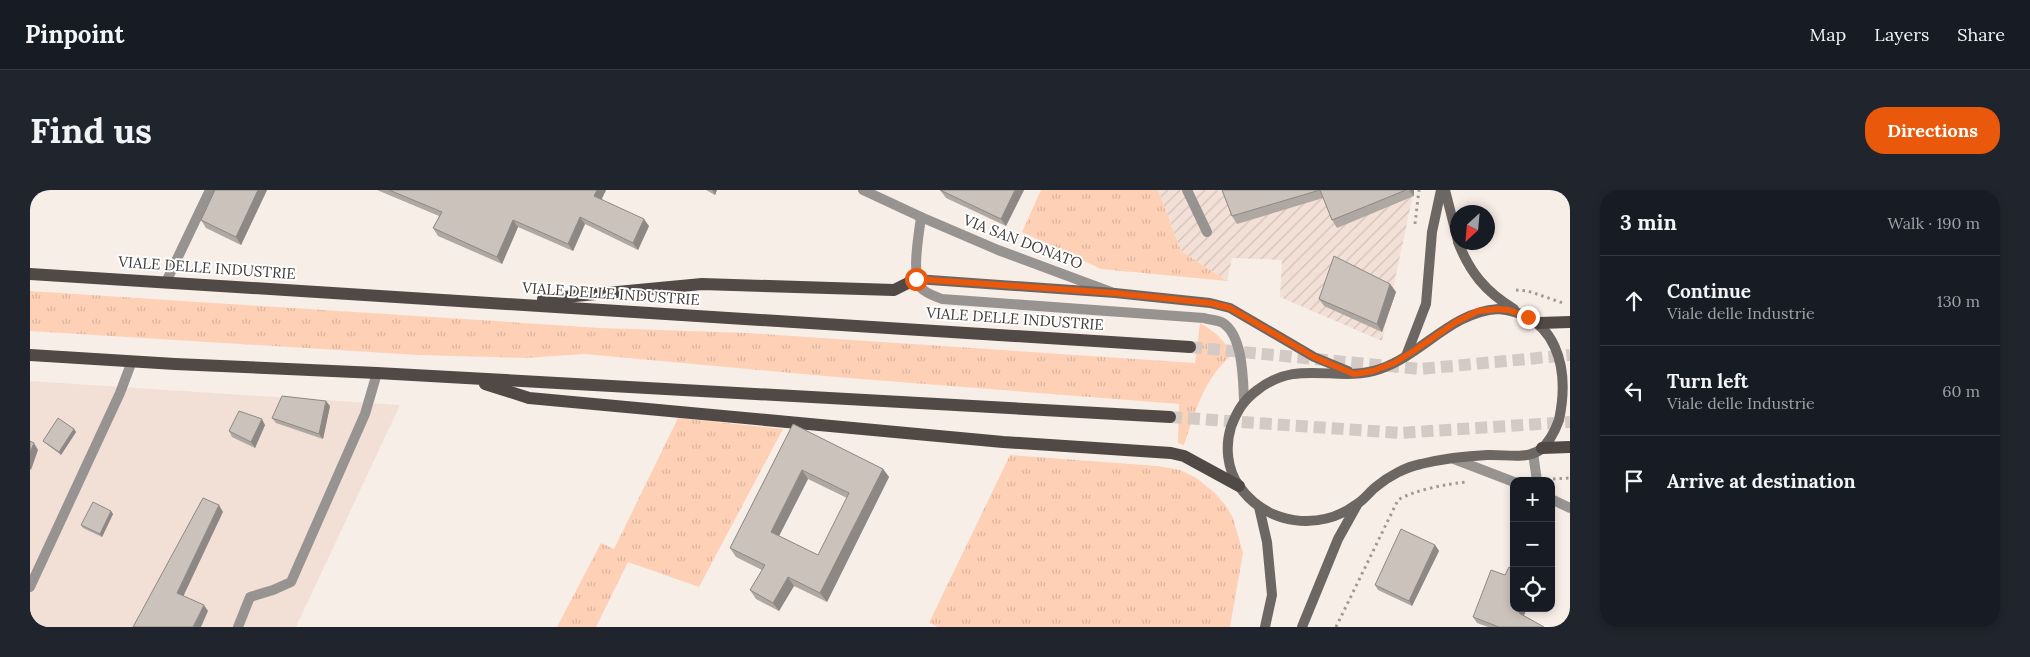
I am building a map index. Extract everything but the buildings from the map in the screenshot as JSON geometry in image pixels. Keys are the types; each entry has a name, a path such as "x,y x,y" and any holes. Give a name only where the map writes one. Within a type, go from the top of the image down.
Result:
{"main road":[{"name":"VIALE DELLE INDUSTRIE","path":"30,274 1190,347"},
{"path":"504,303 702,284 894,290 916,279"},
{"path":"1539,323 1570,322"},
{"path":"30,355 1170,417"},
{"path":"469,378 529,398 1003,442 1171,453 1184,456 1239,486"},
{"path":"1538,451 1570,447"}],"street":[{"path":"166,282 210,190"},
{"name":"VIA SAN DONATO","path":"863,190 921,218 998,250 1114,293"},
{"path":"1187,190 1207,232"},
{"path":"1406,356 1426,304 1432,232 1441,190"},
{"path":"1445,190 1450,210"},
{"path":"921,218 916,279 922,288 931,295 942,299 1204,318 1223,323 1235,337 1243,376 1244,400"},
{"path":"1302,627 1338,539 1359,503 1377,485 1406,469 1420,464 1538,451 1550,439 1561,417 1568,379 1560,347 1539,323 1492,293 1466,264 1461,250"},
{"path":"916,279 1189,299 1230,308 1314,357 1354,374"},
{"path":"1359,503 1345,511 1319,521 1302,522 1285,519 1259,507 1239,486 1231,474 1228,454 1229,435 1235,416 1244,400 1268,381 1283,375 1308,372 1354,374 1382,368 1406,356 1466,316 1478,311 1498,309 1520,312"},
{"path":"30,587 120,394 132,361"},
{"path":"238,627 250,597 291,582 365,414 377,373"},
{"path":"1537,477 1538,451"},
{"path":"1454,459 1510,480"},
{"path":"1555,500 1570,508"},
{"path":"1259,507 1267,542 1272,595 1265,627"}],"path":[{"path":"1528,291 1570,304"},
{"path":"1555,480 1570,478"},
{"path":"1336,627 1398,500 1405,495 1420,491 1471,482"}],"shaded area":[{"path":"1158,190 1414,190 1382,341 1280,297 1282,260 1232,258 1227,281 1181,251"},
{"path":"30,381 400,405 296,627 30,627"}],"green space":[{"path":"1041,190 1158,190 1181,251 1227,281 1101,269 1022,232"},
{"path":"30,291 601,328 748,333 1195,363 1200,323 1219,337 1231,356 1207,385 1184,445 1178,443 1179,404 836,377 585,354 526,358 418,355 30,331"},
{"path":"678,418 783,429 699,587 628,562 596,627 557,627 601,543 614,549"},
{"path":"1010,455 1158,466 1180,470 1195,477 1215,493 1226,506 1233,518 1243,553 1230,627 938,627 929,623"}],"tunnel":[{"path":"1190,347 1420,369 1570,355"},
{"path":"1170,417 1400,433 1570,422"}],"route":[{"path":"916,279 1189,299 1210,303 1230,308 1314,357 1354,374 1373,371 1394,363 1456,322 1478,311 1509,310 1520,312 1528,317"}]}
